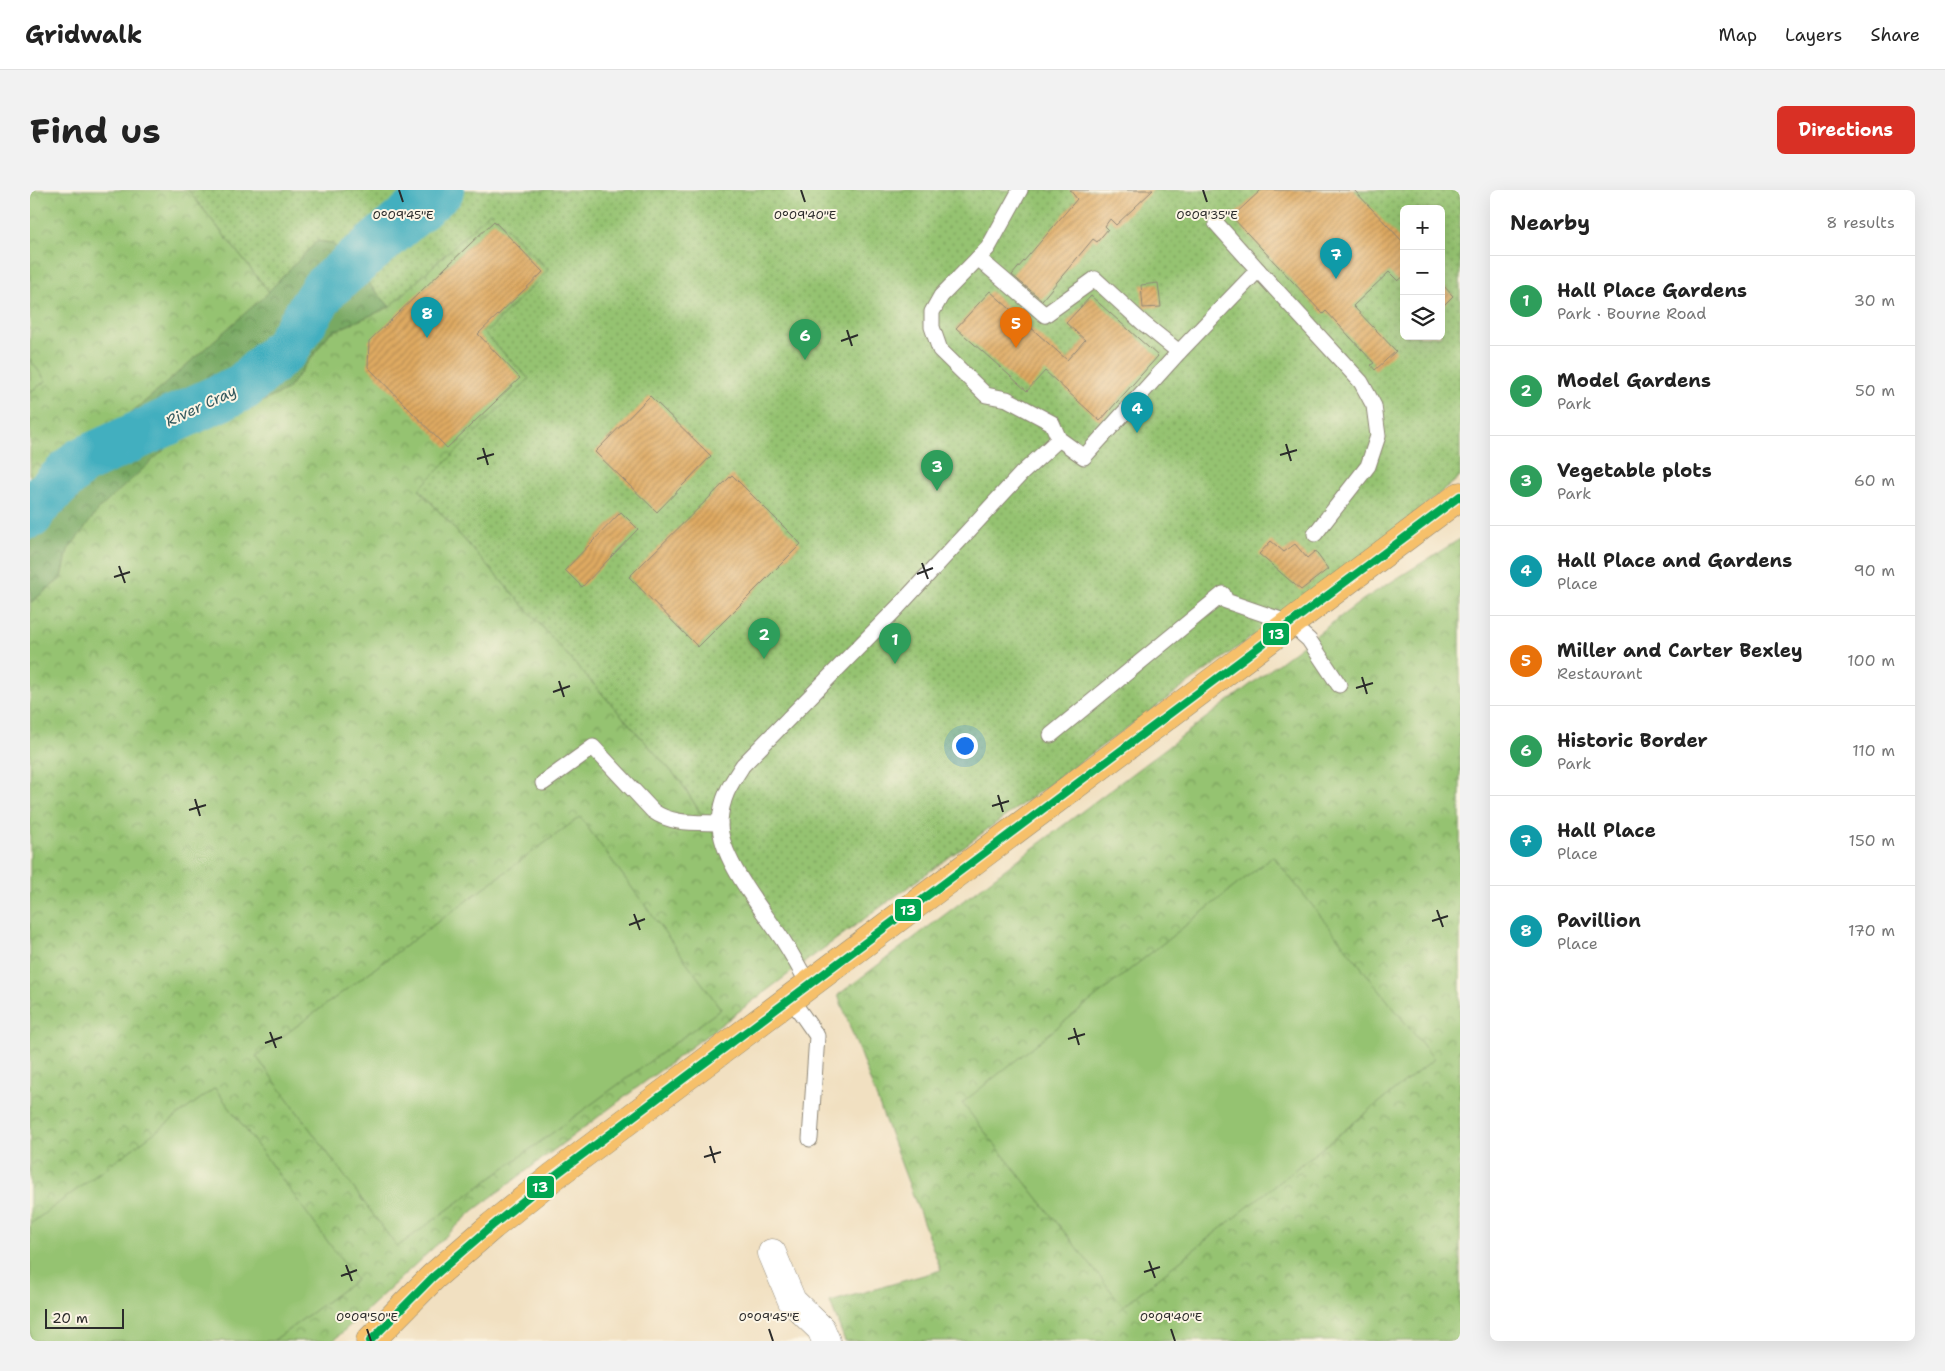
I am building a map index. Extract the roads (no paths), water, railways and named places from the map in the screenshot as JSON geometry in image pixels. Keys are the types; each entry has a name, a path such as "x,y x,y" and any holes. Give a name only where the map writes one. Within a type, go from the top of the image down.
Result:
{"main road":[{"path":"370,1341 433,1277 554,1176 1460,496"}],"street":[{"path":"772,1253 792,1301 821,1329 826,1341"}],"lane":[{"path":"1020,190 988,248 941,296 932,312 932,327 940,350 986,395 1007,399 1052,422 1059,439 1084,457 1179,352 1258,270"},
{"path":"1216,223 1361,382 1374,406 1378,436 1368,466 1315,534"},
{"path":"978,258 1045,315 1095,279 1143,324 1179,352"},
{"path":"810,1138 817,1036 784,943 732,864 723,843 720,823 725,793 743,765 898,607 1020,474 1059,439"},
{"path":"1051,735 1223,594 1226,601 1290,624 1309,640 1339,685"},
{"path":"543,783 593,747 653,811 662,818 686,822 720,823"}],"waterway":[{"name":"River Cray","path":"30,515 33,508 80,462 243,387 286,348 324,289 440,190"}],"place":[{"name":"Hall Place","path":"1336,279"},
{"name":"Pavillion","path":"427,338"},
{"name":"Miller and Carter Bexley","path":"1016,348"},
{"name":"Historic Border","path":"805,360"},
{"name":"Hall Place and Gardens","path":"1137,433"},
{"name":"Vegetable plots","path":"937,491"},
{"name":"Model Gardens","path":"764,659"},
{"name":"Hall Place Gardens","path":"895,664"}]}
